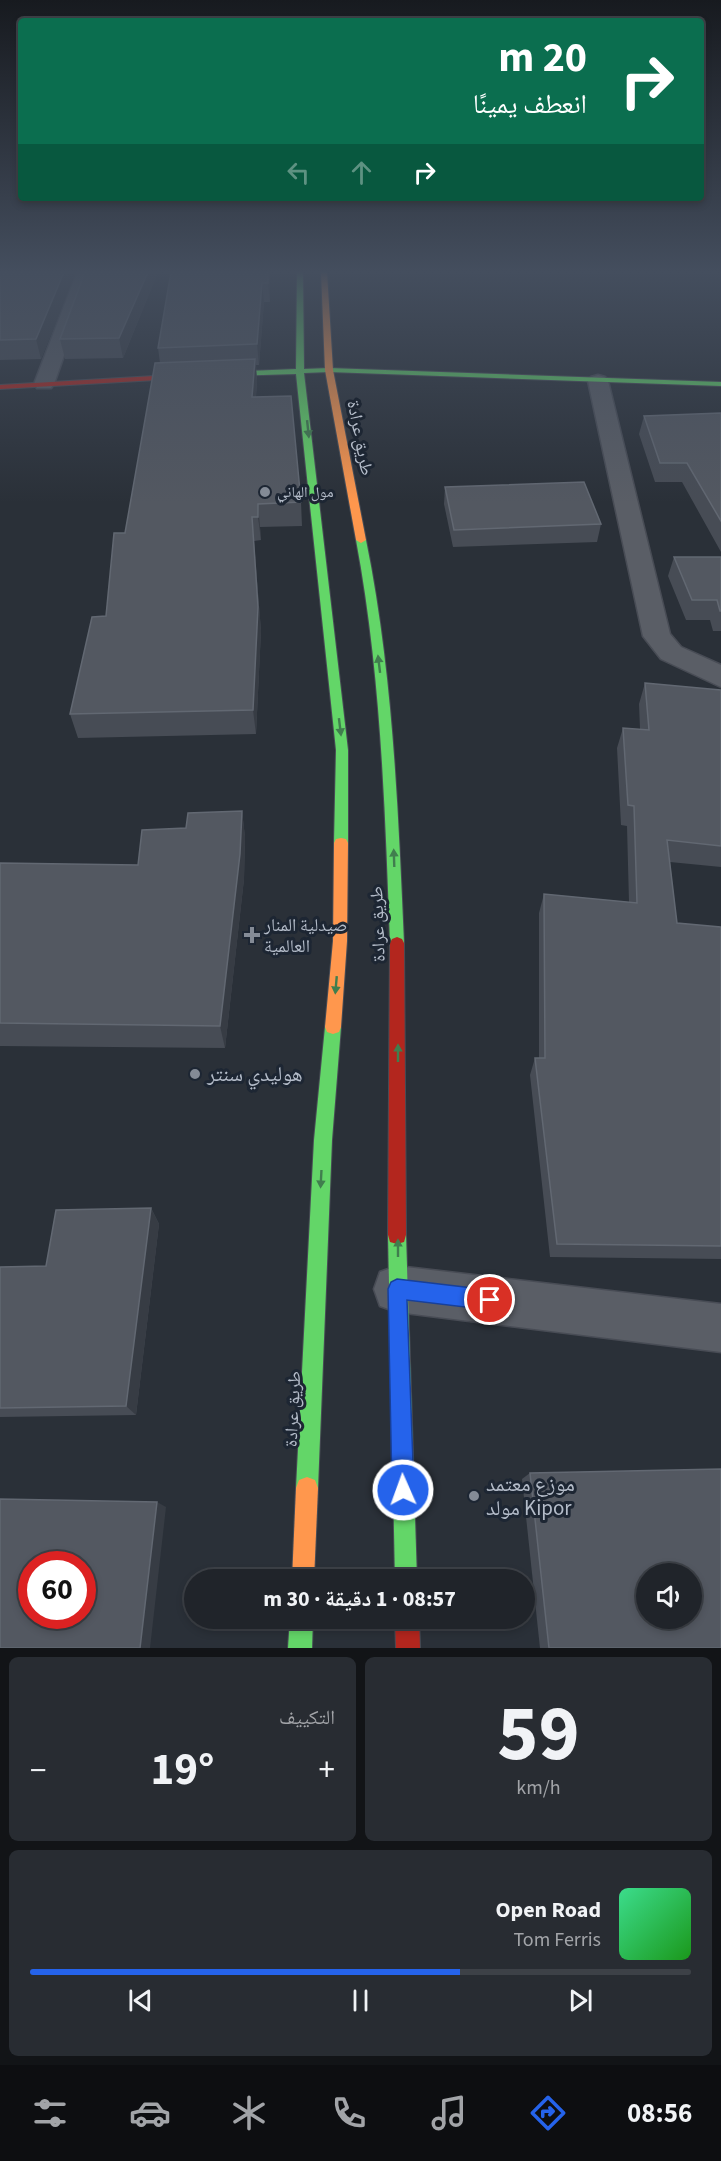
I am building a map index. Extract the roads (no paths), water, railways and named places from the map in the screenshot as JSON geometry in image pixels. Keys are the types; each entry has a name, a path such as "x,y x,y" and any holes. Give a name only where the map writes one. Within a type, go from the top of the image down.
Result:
{"main road":[{"name":"طريق عرادة","path":"300,349 300,371 342,750 340,941 323,1140 304,1569"},
{"name":"طريق عرادة","path":"328,349 329,370 368,576 390,762 398,976 397,1289 406,1569"},
{"path":"0,387 329,370 721,384"},
{"path":"300,1648 301,1629"},
{"path":"407,1629 408,1648"}],"street":[{"path":"44,384 57,349"},
{"path":"598,381 657,636 670,653 721,677"},
{"path":"397,1289 721,1328"}],"place":[{"name":"مول الهاني","path":"265,492"},
{"name":"صيدلية المنار العالمية","path":"252,935"},
{"name":"هوليدي سنتر","path":"195,1074"},
{"name":"موزع معتمد مولد Kipor","path":"474,1496"}]}
